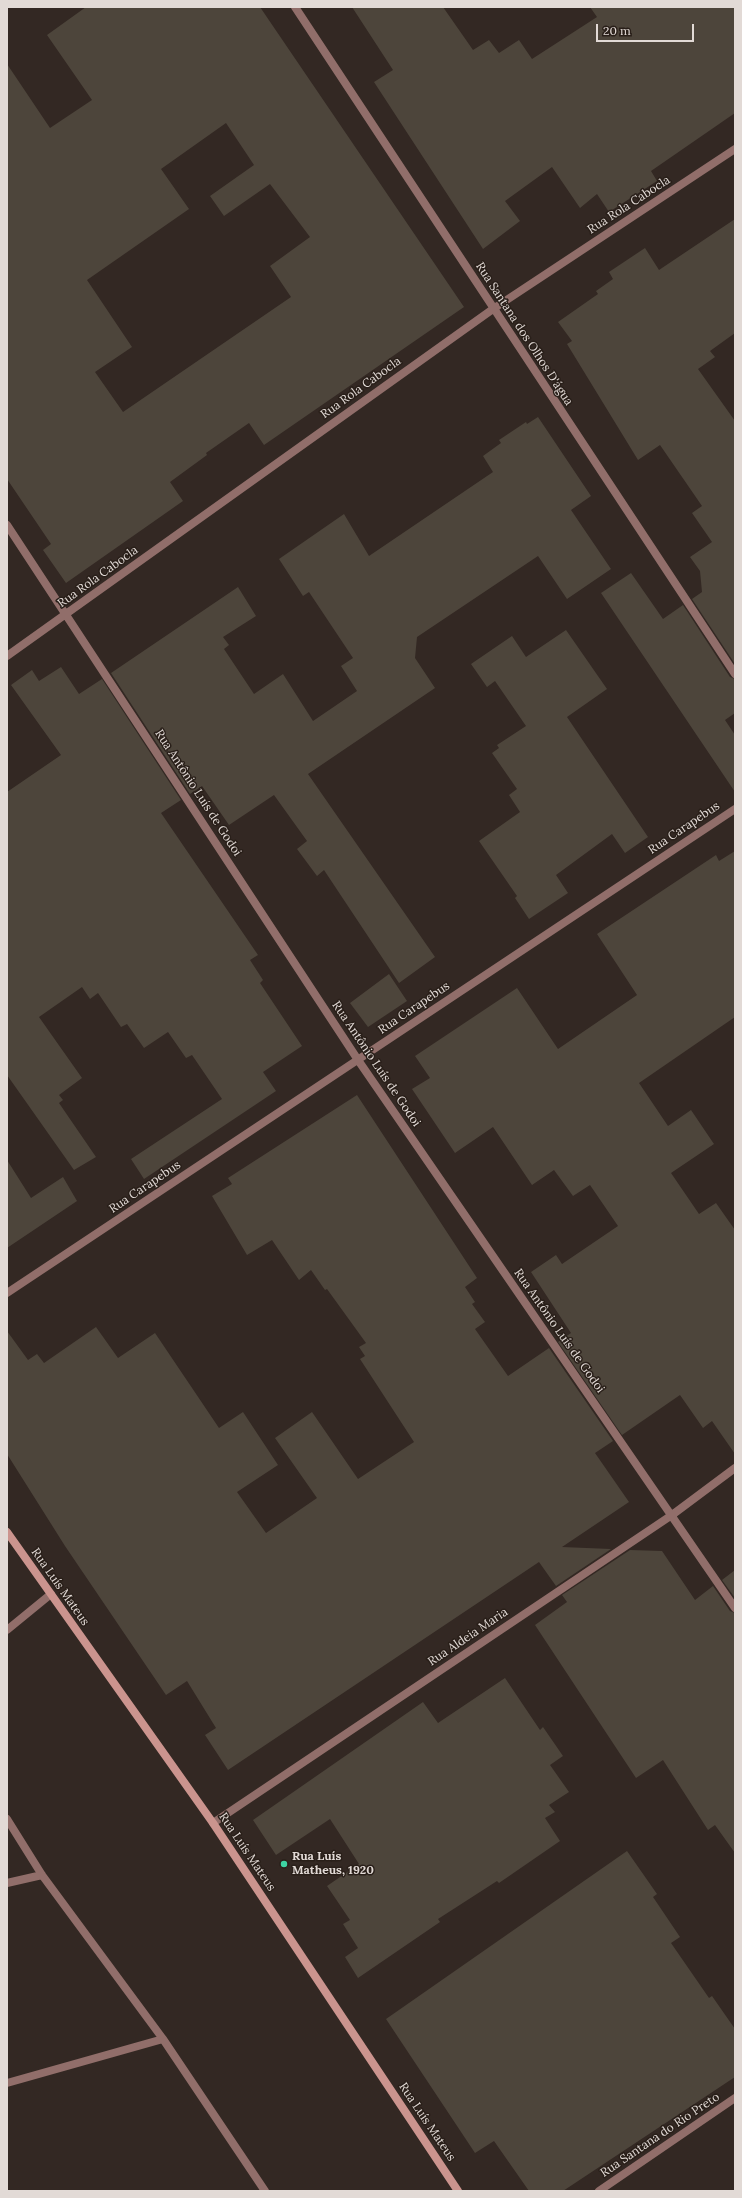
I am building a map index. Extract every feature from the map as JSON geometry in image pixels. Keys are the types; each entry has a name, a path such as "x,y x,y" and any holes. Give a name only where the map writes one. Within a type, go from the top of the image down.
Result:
{"main road":[{"name":"Rua Luís Mateus","path":"7,1532 213,1823 458,2191"}],"street":[{"name":"Rua Santana dos Olhos D'água","path":"295,7 735,674"},
{"name":"Rua Rola Cabocla","path":"7,656 493,309 735,149"},
{"name":"Rua Antônio Luís de Godoi","path":"7,525 358,1060 735,1608"},
{"name":"Rua Carapebus","path":"7,1293 735,809"},
{"name":"Rua Aldeia Maria","path":"213,1823 672,1515 735,1468"},
{"path":"7,1630 51,1594"},
{"path":"7,1819 42,1875 163,2039 265,2191"},
{"path":"7,1883 42,1875"},
{"path":"7,2083 163,2039"},
{"name":"Rua Santana do Rio Preto","path":"599,2191 735,2098"}],"building":[{"path":"86,7 260,7 464,307 264,445 249,423 206,453 207,455 170,482 183,501 66,583 43,550 51,544 7,479 7,64 50,128 92,100 47,35","holes":["226,123 254,165 210,196 224,216 270,184 310,237 270,266 291,297 123,412 95,372 132,347 87,280 189,209 161,169"]},
{"path":"352,7 443,7 473,50 489,40 499,53 519,40 532,59 597,17 590,7 735,7 735,113 651,171 657,181 609,212 597,194 580,208 552,167 505,201 520,221 483,249 374,82 393,70"},
{"path":"735,219 735,333 710,351 715,357 698,369 735,421 735,664 692,599 702,592 700,571 690,557 712,542 692,513 702,506 660,445 638,460 567,344 572,341 558,322 598,294 596,291 613,279 609,272 645,248 659,270"},
{"path":"538,417 591,496 571,510 611,569 567,599 538,556 417,637 415,658 435,688 308,774 435,957 399,983 324,870 317,876 297,849 307,841 274,795 229,825 202,786 190,794 111,673 238,587 256,616 223,637 229,645 224,649 254,694 283,674 313,721 357,691 341,666 353,658 309,592 303,596 279,559 344,514 369,556 493,472 483,456 501,443 499,440 526,422 527,424"},
{"path":"631,573 663,619 683,605 730,677 735,679 735,713 725,720 735,735 735,792 601,593"},
{"path":"566,630 607,689 567,717 648,837 625,853 612,834 556,875 568,893 529,919 515,898 517,896 479,841 520,812 509,795 517,789 492,753 499,748 497,745 526,726 495,681 487,687 471,664 512,636 526,657"},
{"path":"61,667 79,694 102,679 181,800 161,813 258,955 250,960 263,980 260,983 302,1046 263,1072 276,1091 144,1179 131,1159 222,1099 192,1055 186,1058 168,1032 144,1048 127,1024 121,1027 98,993 90,999 82,987 39,1017 82,1078 59,1095 63,1100 59,1103 96,1157 74,1170 7,1075 7,792 61,755 11,685 32,670 39,681"},
{"path":"735,851 735,1017 639,1083 668,1126 691,1110 714,1144 671,1173 699,1214 716,1203 735,1230 735,1454 712,1421 703,1428 680,1395 622,1435 558,1342 571,1333 531,1272 556,1255 562,1264 618,1226 590,1185 573,1196 554,1170 532,1185 493,1127 455,1153 412,1089 430,1078 415,1056 517,988 558,1049 637,995 597,934 716,855 719,861"},
{"path":"389,974 407,1001 368,1027 350,1003"},
{"path":"357,1095 477,1278 465,1287 475,1302 472,1304 485,1322 475,1329 508,1376 549,1348 613,1441 595,1453 629,1502 562,1547 611,1549 556,1586 539,1562 228,1770 205,1735 216,1728 187,1681 166,1695 65,1546 7,1454 7,1331 28,1360 37,1354 44,1363 96,1327 118,1358 155,1333 219,1428 243,1412 278,1465 237,1492 266,1533 317,1498 275,1438 312,1412 358,1479 414,1442 360,1359 365,1356 359,1347 366,1343 327,1289 325,1290 311,1270 299,1280 272,1240 247,1255 212,1196 232,1184 228,1178"},
{"path":"7,1160 31,1198 63,1177 77,1201 7,1248"},
{"path":"630,1550 662,1551 695,1600 713,1586 730,1611 735,1613 735,1853 715,1825 708,1830 663,1760 636,1778 535,1625 567,1602 562,1595"},
{"path":"735,1570 735,1598 722,1580"},
{"path":"505,1678 540,1730 543,1727 563,1756 550,1765 569,1792 549,1805 555,1812 545,1818 560,1841 499,1883 497,1881 438,1919 440,1922 358,1978 345,1957 358,1948 343,1924 350,1920 327,1886 359,1864 330,1819 276,1855 253,1820 423,1702 438,1723"},
{"path":"627,1851 657,1894 653,1897 680,1937 671,1943 709,1998 712,1996 735,2029 735,2077 563,2191 529,2191 494,2141 475,2153 386,2019"}],"place":[{"name":"Rua Luís Matheus, 1920","path":"284,1864"}]}
